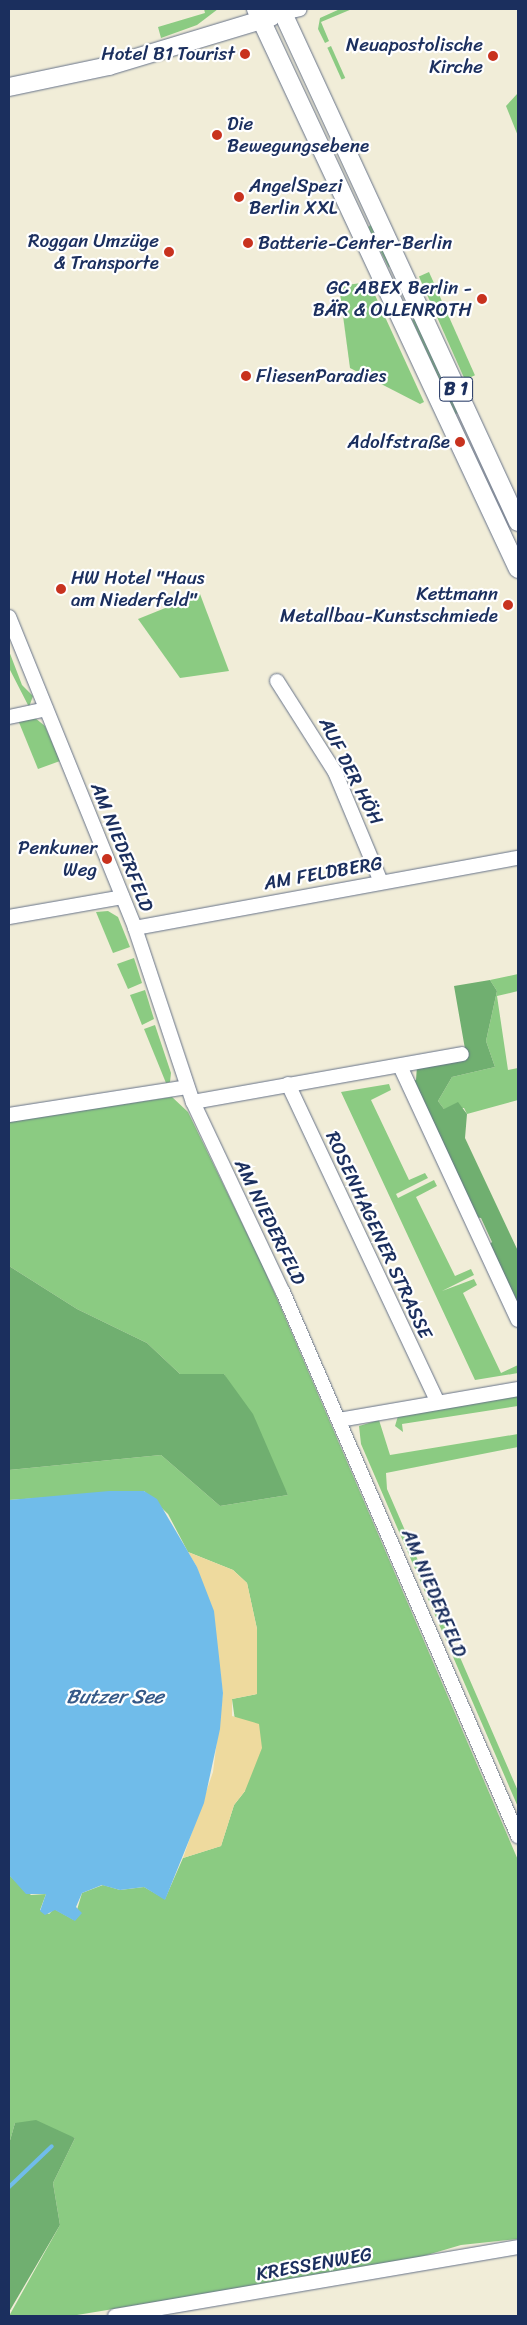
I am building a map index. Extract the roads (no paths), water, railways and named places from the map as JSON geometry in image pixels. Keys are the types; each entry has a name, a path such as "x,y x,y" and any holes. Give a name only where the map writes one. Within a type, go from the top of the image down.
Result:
{"main road":[{"path":"9,87 109,66 259,14 288,10"},
{"name":"B 1","path":"288,10 514,500 518,522"},
{"name":"B 1","path":"259,14 518,569"}],"street":[{"name":"AM NIEDERFELD","path":"9,617 135,928 186,1086 339,1420 518,1836"},
{"name":"AUF DER HÖH","path":"277,681 335,772 381,882"},
{"path":"9,717 46,709"},
{"name":"AM FELDBERG","path":"135,928 518,858"},
{"path":"9,917 122,897"},
{"path":"193,1102 462,1054"},
{"path":"400,1066 518,1320"},
{"name":"ROSENHAGENER STRASSE","path":"288,1084 437,1401"},
{"path":"9,1115 186,1086"},
{"path":"339,1420 437,1401 518,1389"},
{"name":"KRESSENWEG","path":"115,2316 518,2247"}],"water":[{"name":"Butzer See","path":"109,1491 144,1491 157,1499 197,1567 214,1611 223,1693 220,1729 204,1803 165,1900 144,1887 120,1890 102,1885 82,1893 76,1907 82,1913 75,1921 55,1910 45,1915 40,1911 46,1894 26,1894 9,1875 9,1500"}],"waterway":[{"path":"9,2187 52,2146"}],"place":[{"name":"Hotel B1 Tourist","path":"245,54"},
{"name":"Neuapostolische Kirche","path":"493,56"},
{"name":"Die Bewegungsebene","path":"217,135"},
{"name":"AngelSpezi Berlin XXL","path":"239,197"},
{"name":"Batterie-Center-Berlin","path":"248,243"},
{"name":"Roggan Umzüge & Transporte","path":"169,252"},
{"name":"GC ABEX Berlin - BÄR & OLLENROTH","path":"482,299"},
{"name":"FliesenParadies","path":"246,376"},
{"name":"Adolfstraße","path":"460,442"},
{"name":"HW Hotel \"Haus am Niederfeld\"","path":"61,589"},
{"name":"Kettmann Metallbau-Kunstschmiede","path":"508,605"},
{"name":"Penkuner Weg","path":"107,859"}]}
